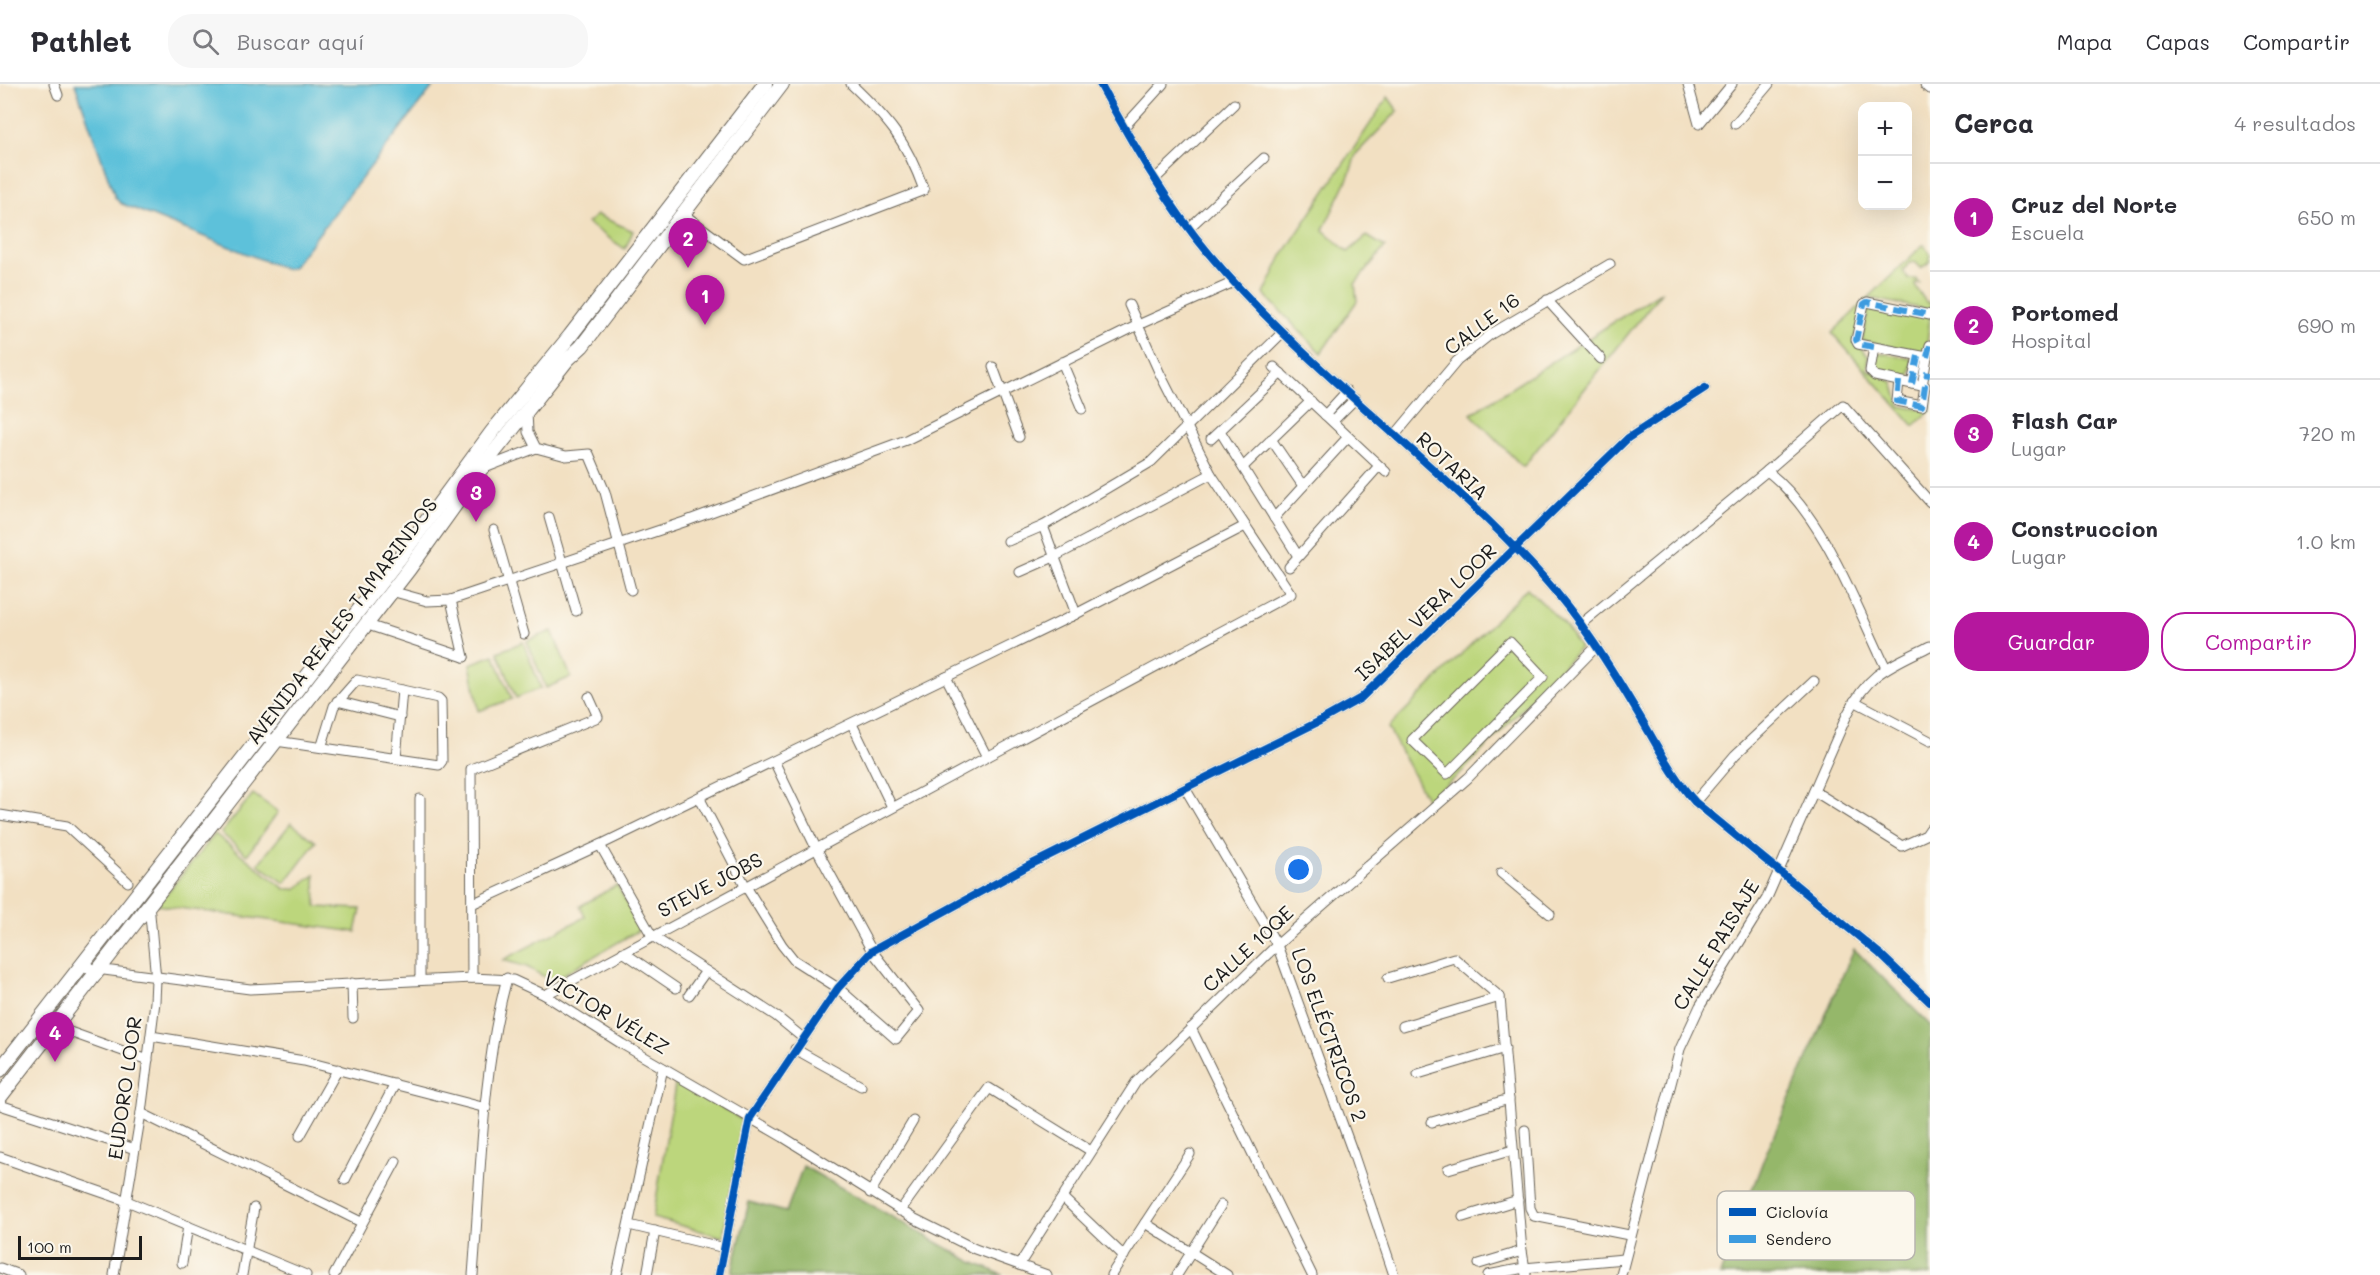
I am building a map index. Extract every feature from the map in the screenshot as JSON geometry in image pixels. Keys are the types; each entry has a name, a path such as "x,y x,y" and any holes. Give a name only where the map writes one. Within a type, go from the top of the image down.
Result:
{"main road":[{"name":"AVENIDA REALES TAMARINDOS","path":"0,1097 391,591 480,470 498,436 527,410 567,360 582,346 765,84"},
{"name":"AVENIDA REALES TAMARINDOS","path":"0,1070 398,560 660,232 682,213 782,84"}],"street":[{"path":"54,84 58,94"},
{"path":"682,213 744,259 924,190 911,156 895,129 851,84"},
{"name":"ROTARIA","path":"1100,84 1189,228 1234,282 1283,332 1515,548 1555,590 1597,646 1673,774 1695,802 1880,954 1930,1002"},
{"path":"1125,127 1163,84"},
{"path":"1688,84 1699,124 1732,84"},
{"path":"1735,124 1769,84"},
{"path":"1156,178 1234,104"},
{"path":"1189,228 1264,158"},
{"name":"CALLE 16","path":"1395,435 1457,361 1491,334 1610,264"},
{"path":"391,591 427,601 451,600 896,444 1062,362 1234,282"},
{"path":"1547,300 1601,359"},
{"path":"1923,356 1858,344 1856,340 1864,304 1867,302 1930,315"},
{"path":"472,904 852,724 1076,614 1245,526 1211,474 1129,304"},
{"path":"1008,541 1043,526 1145,466 1283,332"},
{"path":"1917,385 1923,356 1930,345"},
{"path":"1874,347 1870,371 1875,376 1926,386 1922,406 1897,401 1899,381"},
{"path":"1917,385 1927,375 1923,356"},
{"path":"1062,362 1082,409"},
{"path":"993,368 1019,437"},
{"path":"1211,439 1277,370 1382,469 1288,567"},
{"name":"ISABEL VERA LOOR","path":"750,1118 838,988 872,951 1024,868 1361,698 1628,438 1705,388"},
{"path":"1329,418 1347,392"},
{"path":"1329,418 1354,399"},
{"path":"1243,467 1311,401"},
{"path":"1581,624 1767,471 1843,405 1930,502"},
{"path":"527,410 528,432 536,448"},
{"path":"1220,431 1298,556"},
{"path":"1274,518 1348,436"},
{"path":"1272,440 1303,486"},
{"path":"480,470 536,448 566,456 589,454 605,492 631,590"},
{"path":"1767,471 1798,499 1815,524 1886,668"},
{"path":"1020,572 1054,557 1211,474"},
{"path":"549,517 576,611"},
{"path":"1043,526 1076,614"},
{"name":"STEVE JOBS","path":"545,995 1291,594 1245,526"},
{"path":"494,530 524,634"},
{"path":"365,624 464,657 451,600"},
{"path":"1510,642 1544,677 1447,774 1412,740 1510,642"},
{"name":"CALLE 10QE","path":"1019,1265 1136,1082 1277,945 1468,778 1597,646"},
{"name":"CALLE PAISAJE","path":"1621,1275 1629,1236 1680,1049 1700,1006 1756,918 1779,873 1854,701 1871,678 1930,646"},
{"path":"946,677 987,757"},
{"path":"261,735 437,765 442,761 441,700 357,680 337,701 322,745"},
{"path":"1695,802 1735,755 1814,681"},
{"path":"396,759 402,690"},
{"path":"472,978 471,769 598,717 589,697"},
{"path":"337,701 400,717"},
{"path":"1854,701 1930,741"},
{"path":"852,724 892,807"},
{"path":"699,797 746,885 782,945 794,960 838,988 896,1039 919,1011 872,951 816,848 774,761"},
{"name":"LOS ELÉCTRICOS 2","path":"1185,788 1277,945 1353,1153 1394,1275"},
{"path":"1814,791 1902,846 1926,835 1930,829"},
{"path":"420,799 420,980"},
{"path":"0,815 67,826 128,882"},
{"path":"600,845 652,936 776,1016 802,1038"},
{"path":"1501,873 1550,914"},
{"name":"EUDORO LOOR","path":"114,1275 141,1113 151,1036 156,978 149,904"},
{"path":"623,952 676,988"},
{"path":"1388,978 1454,958 1500,997 1525,1272"},
{"name":"VICTOR VÉLEZ","path":"81,967 156,978 261,989 352,983 507,978 545,995 900,1210 975,1249 1047,1275"},
{"path":"689,995 706,971"},
{"path":"473,1275 486,1108 496,1019 507,978"},
{"path":"352,983 353,1018"},
{"path":"1403,1026 1500,997"},
{"path":"53,1026 148,1060"},
{"path":"1191,1028 1312,1275"},
{"path":"151,1036 304,1061 486,1108"},
{"path":"1418,1074 1505,1048"},
{"path":"795,1049 861,1086"},
{"path":"617,1275 663,1068"},
{"path":"300,1136 338,1069"},
{"path":"345,1180 395,1084"},
{"path":"900,1210 989,1088 1091,1151"},
{"path":"1432,1122 1509,1099"},
{"path":"0,1105 135,1149"},
{"path":"141,1113 361,1222"},
{"path":"719,1275 750,1118"},
{"path":"870,1193 913,1121"},
{"path":"1525,1130 1530,1208 1534,1215 1629,1236"},
{"path":"1448,1169 1513,1149"},
{"path":"1111,1275 1190,1155"},
{"path":"0,1158 127,1201 306,1275"},
{"path":"334,1275 396,1161"},
{"path":"1063,1198 1124,1256"},
{"path":"1463,1217 1518,1200"},
{"path":"1177,1275 1221,1205"},
{"path":"242,1275 254,1208"},
{"path":"1145,1223 1227,1275"},
{"path":"629,1225 725,1248"},
{"path":"182,1263 188,1226"},
{"path":"647,1275 655,1231"},
{"path":"1479,1264 1522,1251"},
{"path":"1488,1275 1624,1259"},
{"path":"0,1268 19,1275"}],"green space":[{"path":"1388,97 1398,111 1356,154 1349,176 1323,230 1348,252 1367,236 1385,247 1355,284 1357,301 1321,353 1264,294 1282,256"},
{"path":"597,215 633,231 625,249 587,223"},
{"path":"1924,244 1930,255 1930,262 1921,268 1915,262 1909,263 1903,271 1908,279 1916,279 1919,283 1915,283 1915,286 1926,302 1930,303 1930,310 1870,298 1853,340 1869,357 1867,369 1893,382 1900,406 1924,410 1928,406 1930,394 1930,411 1914,426 1832,333"},
{"path":"1662,291 1523,467 1471,414"},
{"path":"1869,305 1930,317 1926,354 1862,341"},
{"path":"1876,352 1913,359 1909,379 1872,372"},
{"path":"1527,588 1564,624 1580,648 1460,774 1427,800 1388,728"},
{"path":"552,631 571,677 546,688 527,641"},
{"path":"523,642 541,688 516,698 498,652"},
{"path":"494,655 512,699 479,711 470,664"},
{"path":"253,794 278,812 247,855 221,833"},
{"path":"291,823 316,842 285,883 258,864"},
{"path":"215,834 285,889 295,889 315,875 316,907 361,909 356,932 157,905"},
{"path":"617,885 641,929 552,981 527,967 503,960 585,917 580,906"},
{"path":"1854,949 1930,1025 1930,1275 1720,1275 1726,1260 1915,1260 1915,1191 1752,1191"},
{"path":"676,1080 744,1121 723,1237 653,1218"},
{"path":"803,1166 970,1261 1003,1275 746,1275 732,1272 749,1202 786,1212"}],"water":[{"path":"75,84 435,84 292,268 285,269 120,203 115,197"}],"marked path":[{"path":"1874,347 1858,344 1856,340 1864,304 1867,302 1930,315"},
{"path":"1927,357 1930,345"},
{"path":"1912,384 1918,356"},
{"path":"1924,374 1930,375"},
{"path":"1899,381 1897,401 1922,406 1925,386 1922,386"}],"cycle path":[{"path":"1100,84 1164,194 1210,255 1248,298 1331,378 1461,494 1556,592 1594,643 1672,771 1695,802 1880,954 1930,1002"},
{"path":"719,1275 750,1118 838,988 872,951 1024,868 1318,722 1361,698 1628,438 1705,388"}],"place":[{"name":"Portomed","path":"688,268"},
{"name":"Cruz del Norte","path":"705,325"},
{"name":"Flash Car","path":"476,522"},
{"name":"Construccion","path":"55,1062"}]}
